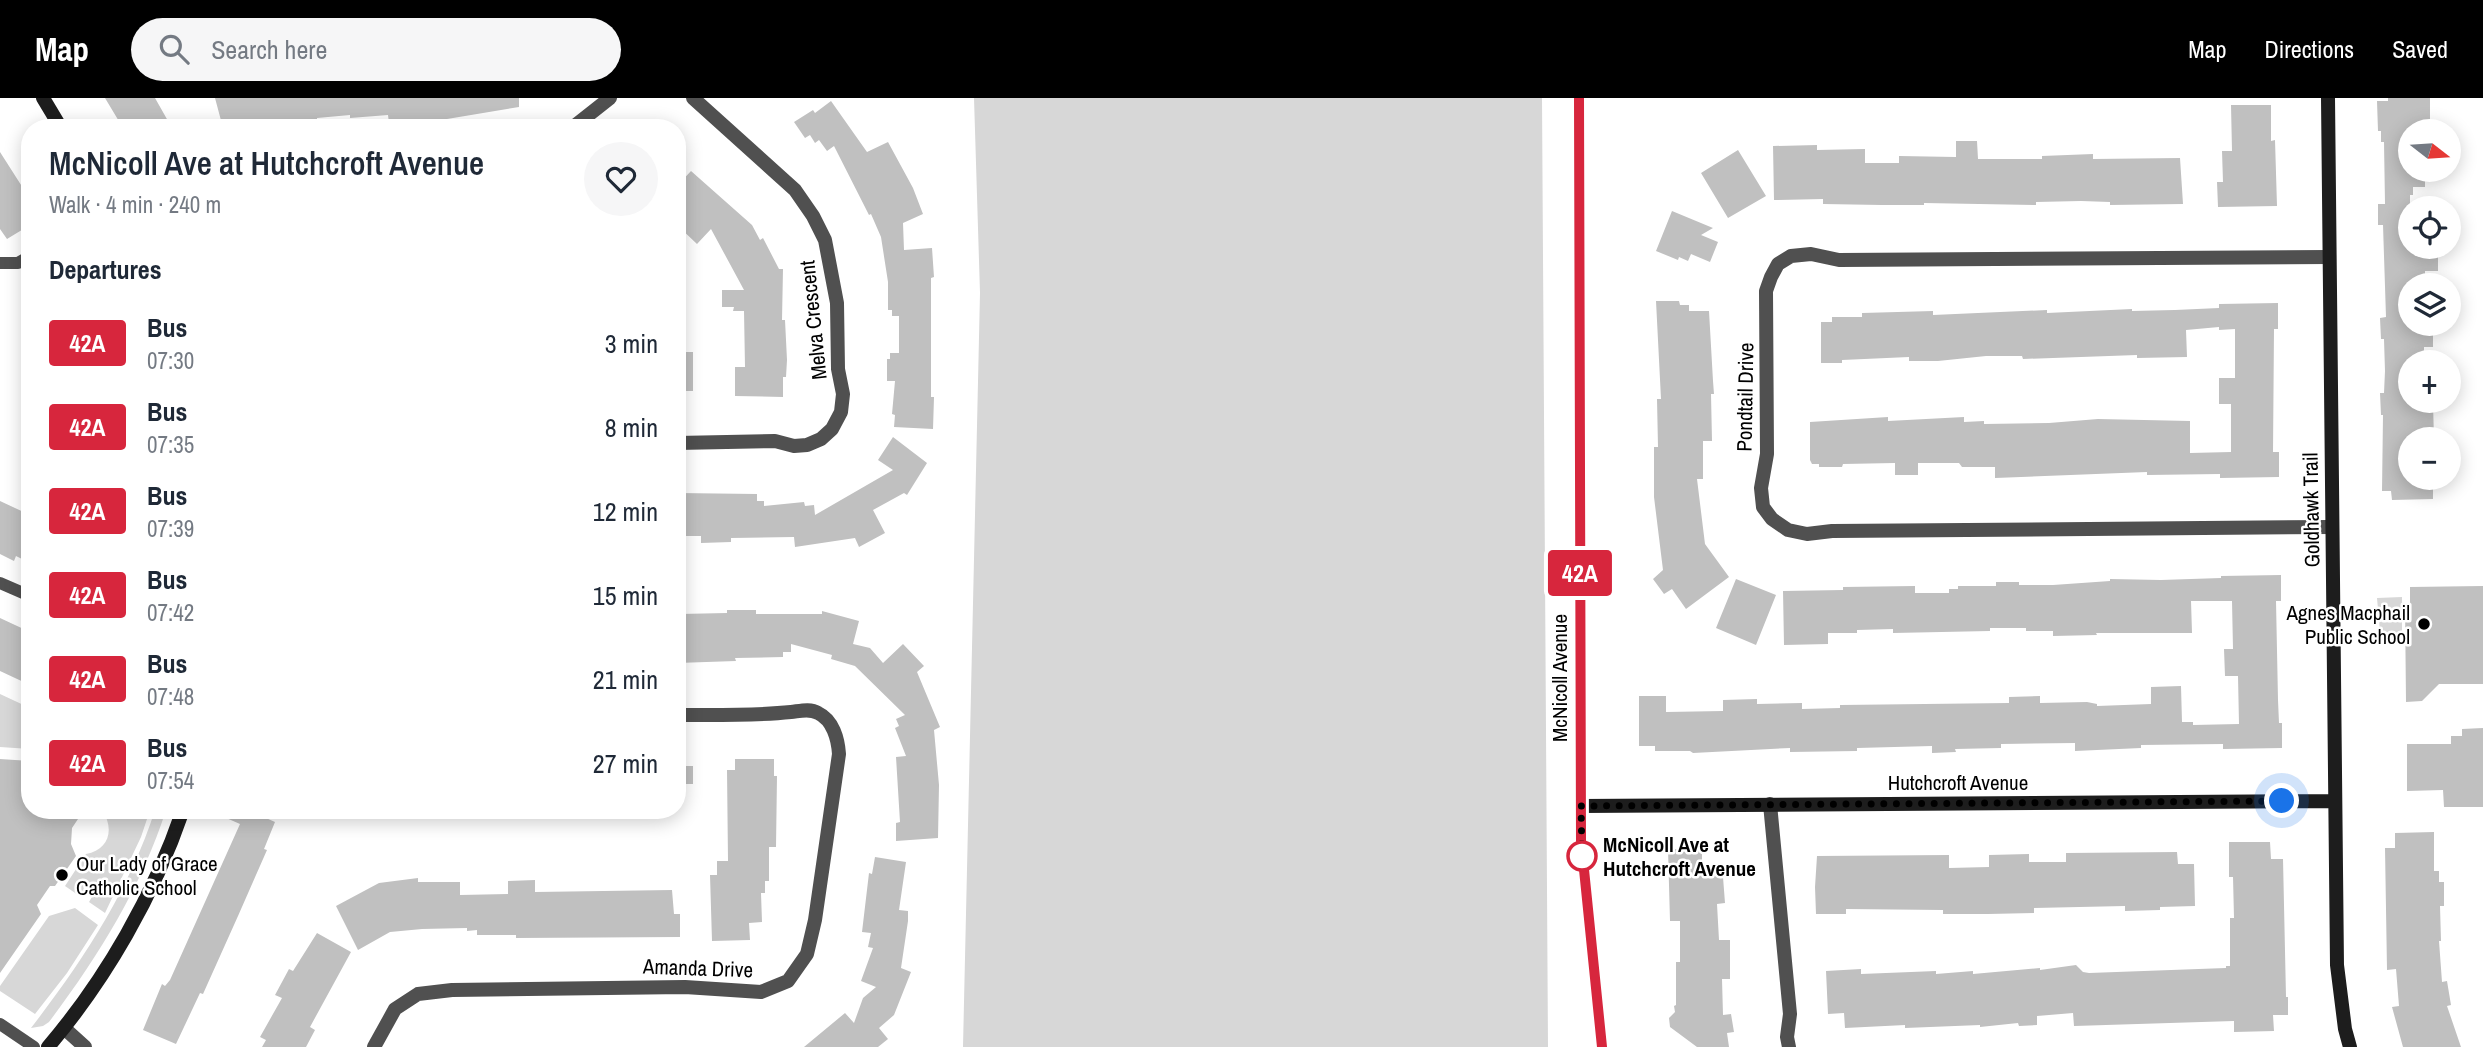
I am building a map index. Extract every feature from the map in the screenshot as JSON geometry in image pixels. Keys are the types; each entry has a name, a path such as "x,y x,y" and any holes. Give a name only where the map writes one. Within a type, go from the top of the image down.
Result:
{"street":[{"path":"43,98 56,119"},
{"path":"583,119 610,98"},
{"name":"Melva Crescent","path":"686,443 775,441 794,446 807,445 821,439 832,429 841,412 843,394 838,369 837,303 832,268 825,240 813,216 795,190 693,98"},
{"name":"McNicoll Avenue","path":"1579,98 1581,849 1602,1047"},
{"name":"Goldhawk Trail","path":"2328,98 2337,965 2345,1029 2350,1047"},
{"name":"Pondtail Drive","path":"2329,257 1839,260 1811,254 1791,256 1778,264 1766,291 1767,454 1761,488 1763,507 1772,519 1788,530 1807,534 1832,531 2332,527"},
{"name":"Amanda Drive","path":"374,1047 395,1009 418,994 452,990 685,986 761,992 788,981 807,954 815,920 839,754 838,739 820,713 811,710 761,716 686,715"},
{"name":"Hutchcroft Avenue","path":"1581,806 2335,801"},
{"path":"1770,804 1790,1014 1787,1037 1790,1047"},
{"path":"48,1047 108,964 168,853 180,819"},
{"path":"64,1028 85,1047"}],"lane":[{"path":"0,262 21,261"},
{"path":"0,583 21,592"},
{"path":"0,1024 34,1047"}],"shaded area":[{"path":"974,98 1542,98 1548,1047 963,1047 980,293"},
{"path":"2402,597 2402,644 2391,641 2380,632 2377,598"},
{"path":"0,694 21,704 21,748 0,747"},
{"path":"107,819 147,819 105,913 89,902 92,897 84,892 81,897 65,886 86,854 94,852 105,843"},
{"path":"152,819 163,819 131,894 101,947 49,1022 31,1028 102,925"},
{"path":"75,908 98,925 67,973 35,1014 0,991 0,986 49,916"}],"building":[{"path":"105,98 155,98 167,119 118,119"},
{"path":"215,98 519,98 519,107 447,119 388,119 388,115 350,118 350,115 317,119 221,119"},
{"path":"2388,98 2430,98 2430,119 2398,119 2398,182 2425,182 2425,187 2413,187 2413,195 2410,196 2398,196 2398,259 2438,259 2438,271 2398,273 2398,336 2433,336 2433,347 2424,347 2424,350 2398,350 2398,413 2433,413 2434,427 2398,427 2398,490 2433,490 2433,499 2392,500 2391,491 2382,491 2383,415 2380,393 2384,393 2385,371 2380,318 2386,317 2383,225 2378,225 2378,204 2385,204 2384,142 2381,142 2381,131 2378,131 2377,101 2388,101"},
{"path":"831,101 867,152 888,142 913,188 923,214 903,223 904,250 932,248 933,429 894,427 895,415 892,414 895,381 887,381 887,359 890,359 890,353 899,353 899,316 892,316 892,310 888,310 888,282 881,237 834,146 827,151 819,140 815,143 810,135 805,138 794,122 813,110 815,113"},
{"path":"2231,105 2271,105 2271,141 2275,140 2277,206 2218,207 2217,182 2223,182 2222,151 2232,151"},
{"path":"1956,141 1977,141 1978,159 2042,159 2042,156 2093,154 2093,159 2180,158 2183,204 2110,205 2110,202 2081,201 2036,202 2036,205 1882,205 1823,204 1823,199 1774,200 1773,146 1817,145 1817,150 1865,149 1865,163 1899,163 1899,156 1956,157"},
{"path":"1738,150 1766,196 1728,218 1701,173"},
{"path":"0,152 21,185 21,230 7,239 0,229"},
{"path":"691,171 752,225 760,240 763,238 779,269 783,269 782,320 785,320 787,360 786,377 783,377 783,397 735,396 735,367 745,367 744,311 733,311 734,307 722,307 722,290 744,290 711,229 697,244 686,234 686,176"},
{"path":"1672,211 1713,228 1701,235 1718,242 1710,262 1691,254 1688,261 1679,257 1678,260 1656,251"},
{"path":"1656,301 1679,301 1680,305 1689,305 1689,311 1709,311 1714,394 1711,394 1712,441 1703,441 1703,479 1697,479 1705,544 1729,577 1686,609 1672,589 1664,594 1653,579 1663,570 1654,497 1654,447 1658,447 1657,399 1661,399"},
{"path":"2278,303 2278,329 2274,329 2273,452 2279,452 2279,477 2220,478 2220,474 2147,475 2147,472 1995,478 1995,467 1962,467 1959,463 1918,463 1918,475 1895,475 1895,463 1819,467 1819,464 1812,464 1810,460 1810,422 1888,417 1888,421 1964,417 1964,422 1984,421 1984,424 2098,419 2190,421 2190,453 2231,452 2231,404 2219,404 2219,378 2235,378 2235,329 2219,330 2219,327 2186,330 2187,357 2137,358 2137,355 2023,359 2022,356 1986,356 1909,361 1909,357 1821,363 1821,322 1832,322 1832,317 1862,317 1862,313 1933,311 1933,315 2047,310 2047,313 2175,310 2219,308 2219,304"},
{"path":"686,352 693,352 693,391 686,391"},
{"path":"893,437 927,463 907,495 904,493 873,510 885,533 859,547 855,538 795,547 794,537 731,538 731,542 701,543 701,536 686,536 686,493 757,494 757,501 764,501 764,506 804,502 805,506 814,505 815,515 893,470 878,460"},
{"path":"0,501 21,511 21,558 16,556 14,561 0,554"},
{"path":"2281,575 2281,601 2276,601 2282,748 2223,749 2223,744 2141,745 2141,748 2075,751 2075,743 2001,744 2001,748 1955,749 1956,752 1932,753 1932,746 1857,748 1857,751 1790,752 1790,748 1693,753 1655,751 1655,746 1639,746 1639,696 1666,696 1666,712 1723,711 1723,700 1757,699 1757,704 1802,703 1802,709 1840,708 1840,705 2009,703 2009,697 2040,696 2040,703 2087,702 2097,706 2151,704 2151,687 2181,686 2182,722 2193,722 2193,725 2239,724 2238,676 2225,676 2224,649 2233,649 2232,601 2191,601 2192,633 2053,636 2053,631 2026,631 2026,628 1893,633 1893,629 1857,630 1857,633 1828,633 1828,644 1784,645 1783,591 1915,586 1915,593 1949,593 1949,589 1958,589 1958,586 1996,586 1996,582 2053,585 2110,579 2161,580"},
{"path":"1736,579 1776,595 1756,645 1716,628"},
{"path":"2483,586 2483,684 2439,684 2422,701 2406,702 2405,604 2410,604 2410,587"},
{"path":"727,610 756,610 756,614 822,614 822,611 859,621 853,644 870,648 883,663 903,644 924,666 917,672 940,727 934,730 939,785 938,838 896,841 896,823 900,822 896,757 906,756 895,728 899,726 896,719 905,715 855,666 831,659 832,655 791,644 791,652 783,652 783,657 686,663 686,614 727,613"},
{"path":"0,618 21,628 21,681 0,671"},
{"path":"2483,728 2483,807 2444,807 2443,790 2407,791 2407,744 2451,744 2451,736 2462,736 2462,729"},
{"name":"Our Lady of Grace Catholic School","path":"0,759 21,760 21,819 78,819 72,828 71,844 76,856 55,886 50,886 37,905 41,914 0,973"},
{"path":"735,759 774,759 774,776 777,776 776,847 769,847 769,881 765,881 765,893 761,893 762,922 749,923 750,940 712,941 710,875 717,875 717,861 728,861 727,770 735,770"},
{"path":"686,766 693,766 693,784 686,784"},
{"path":"229,819 268,819 275,822 264,849 267,850 238,916 203,994 200,993 176,1044 143,1030 162,984 165,986 170,980 240,824"},
{"path":"2434,832 2434,871 2439,871 2439,882 2444,882 2439,941 2442,982 2447,981 2451,1005 2447,1006 2461,1047 2403,1047 2392,1007 2399,1006 2396,969 2387,970 2385,848 2395,848 2395,833"},
{"path":"2229,842 2270,842 2271,859 2283,859 2288,1015 2273,1015 2274,1031 2234,1032 2234,1021 2074,1026 2073,1013 2037,1016 2037,1025 2019,1026 2018,1023 1980,1027 1905,1028 1905,1025 1845,1028 1844,1013 1828,1014 1826,971 1861,969 1861,974 1936,971 1936,974 1973,971 1973,974 2076,965 2083,972 2089,973 2226,968 2230,966 2230,918 2234,918 2233,877 2229,877"},
{"path":"1668,849 1702,849 1702,864 1722,864 1725,903 1717,904 1719,940 1730,940 1730,979 1722,979 1723,1015 1731,1014 1734,1032 1727,1033 1729,1047 1697,1047 1670,1027 1669,1018 1675,1012 1676,1005 1680,921 1670,921"},
{"path":"2177,852 2178,864 2194,864 2195,906 2125,911 2125,906 2034,908 2034,913 1988,914 1943,914 1943,910 1846,909 1846,914 1816,914 1817,856 1949,855 1949,868 1989,867 1989,855 2029,854 2029,862 2066,862 2066,853"},
{"path":"875,857 906,862 899,910 908,911 908,921 901,968 911,972 894,1015 879,1028 888,1039 878,1047 804,1047 845,1013 854,1023 863,998 876,987 861,981 873,948 868,947 871,933 862,932 869,873 872,874"},
{"path":"418,878 418,882 460,882 460,895 508,894 508,881 535,880 535,892 672,890 674,914 680,914 680,937 516,938 516,935 477,935 477,930 467,931 467,928 422,929 390,932 358,950 336,906 379,883"},
{"path":"317,933 351,952 310,1027 315,1030 306,1047 262,1047 266,1040 260,1037 282,998 275,995 289,969 293,971"}],"bus line":[{"name":"42A","path":"1579,98 1581,840 1602,1047"}],"place":[{"name":"Agnes Macphail Public School","path":"2424,624"},
{"name":"McNicoll Ave at Hutchcroft Avenue","path":"1582,856"},
{"name":"Our Lady of Grace Catholic School","path":"62,875"}],"route":[{"path":"1582,856 1581,806 2282,801"}]}
